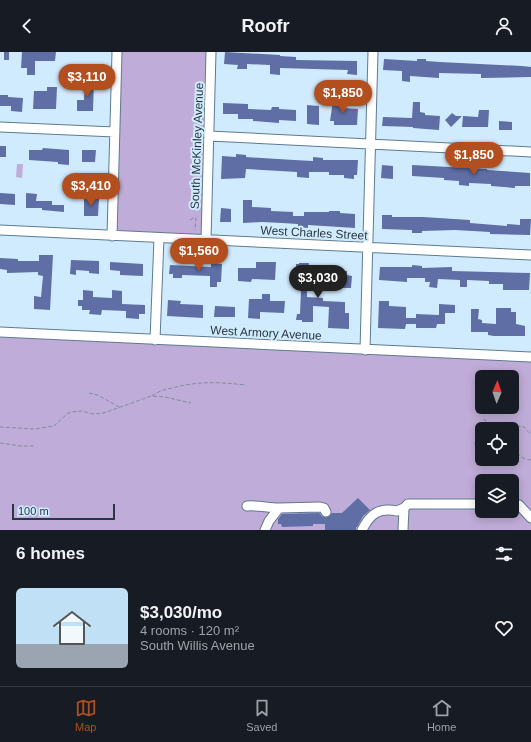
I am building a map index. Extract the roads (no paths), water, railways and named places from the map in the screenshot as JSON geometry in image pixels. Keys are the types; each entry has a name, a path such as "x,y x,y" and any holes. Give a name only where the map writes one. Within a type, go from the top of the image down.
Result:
{"street":[{"path":"112,236 117,52"},
{"name":"South McKinley Avenue","path":"206,240 211,52"},
{"path":"365,350 373,52"},
{"path":"0,127 115,132"},
{"path":"209,136 531,152"},
{"name":"West Charles Street","path":"0,230 531,255"},
{"path":"155,340 159,238"},
{"name":"West Armory Avenue","path":"0,332 531,357"},
{"path":"362,530 365,524 379,511 397,511 404,508 408,504 475,504"},
{"path":"519,504 531,518"},
{"path":"247,506 257,505 271,508 320,507 324,508 326,512"},
{"path":"266,530 269,521 279,508"},
{"path":"403,530 404,508"}]}
